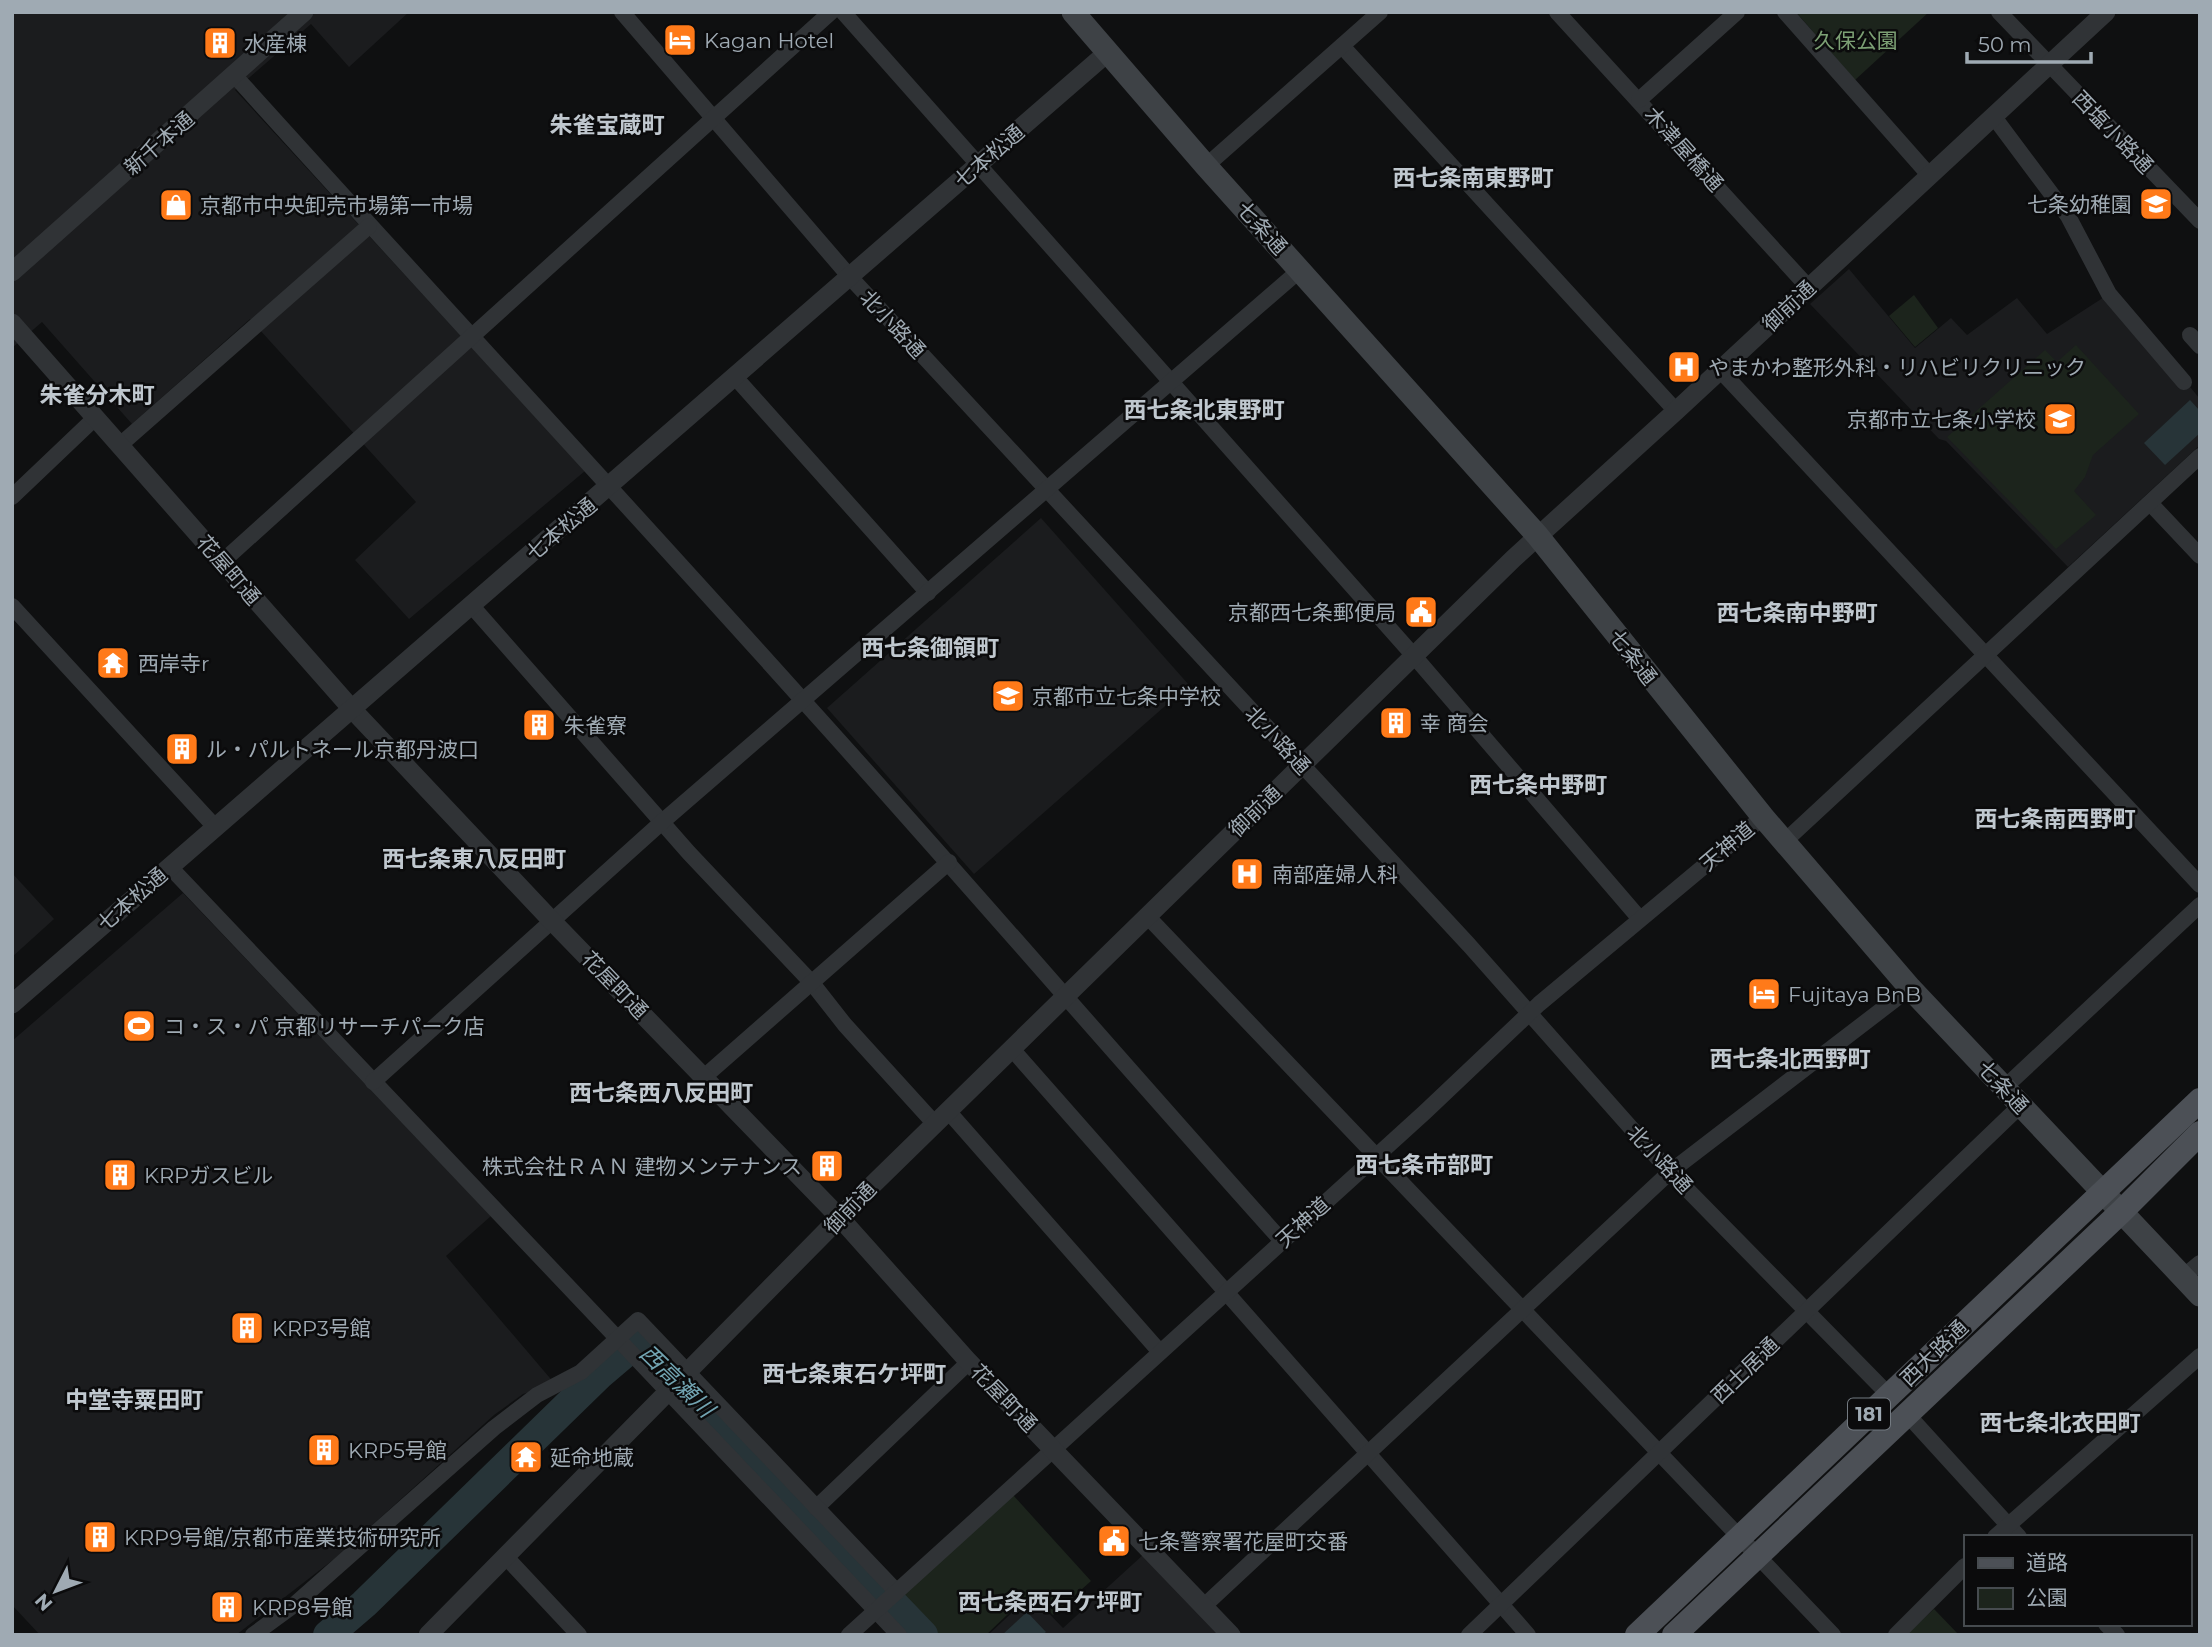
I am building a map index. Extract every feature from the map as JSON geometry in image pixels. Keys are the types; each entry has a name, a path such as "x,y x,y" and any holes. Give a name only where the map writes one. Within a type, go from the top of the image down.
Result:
{"main road":[{"name":"七条通","path":"1073,12 1206,166 1537,536 1763,817 1910,988 2102,1193 2192,1270 2200,1295"},
{"name":"西大路通","path":"1674,1635 1758,1555 1897,1404 2102,1193 2200,1100"},
{"name":"西大路通","path":"1636,1635 1737,1536 1897,1404 2121,1212 2200,1133"}],"street":[{"name":"新千本通","path":"12,272 304,12"},
{"name":"北小路通","path":"622,12 850,277 1302,765 1670,1172 1897,1404 2017,1535"},
{"path":"222,562 831,12"},
{"path":"843,12 1414,656 1640,919"},
{"path":"1206,166 1380,12"},
{"name":"木津屋橋通","path":"1557,12 1809,288"},
{"path":"1639,100 1737,12"},
{"path":"1784,12 1930,176"},
{"name":"西塩小路通","path":"1999,12 2048,66 2200,221"},
{"name":"御前通","path":"428,1635 942,1118 1537,536 1676,411 2106,12"},
{"path":"1342,46 1676,411"},
{"name":"七本松通","path":"12,1004 1108,52"},
{"path":"235,76 804,701 948,862 1064,998 1282,1241"},
{"path":"1994,117 2068,216 2109,294 2184,382"},
{"path":"120,445 369,226"},
{"path":"373,1082 662,822 1048,491 1300,270"},
{"name":"花屋町通","path":"16,334 120,445 351,708 551,920 841,1219 969,1362 1231,1635"},
{"path":"1720,370 2200,885"},
{"path":"735,377 928,593"},
{"path":"12,497 95,418"},
{"name":"天神道","path":"1784,842 1985,652 2200,456"},
{"path":"2150,503 2200,556"},
{"path":"471,605 662,822 812,984 845,1025 942,1118 1160,1352"},
{"path":"12,606 216,828"},
{"name":"天神道","path":"849,1635 1530,1015 1763,817"},
{"path":"704,1077 948,862"},
{"path":"169,866 625,1345 678,1382 816,1508 895,1594"},
{"path":"2004,1088 2200,905"},
{"path":"1148,918 1833,1635"},
{"path":"1204,1606 1670,1172 1910,988"},
{"path":"1012,1049 1528,1635"},
{"name":"西土居通","path":"1469,1635 2020,1106"},
{"path":"253,1635 294,1605 494,1428 537,1395 625,1345 638,1320 678,1382 899,1635"},
{"path":"1997,1535 2200,1356"},
{"path":"816,1508 969,1362"},
{"path":"505,1556 579,1635"},
{"path":"1896,1635 1964,1567"}],"shaded area":[{"name":"京都市中央卸売市場第一市場","path":"12,12 409,12 349,67 311,24 235,90 585,471 409,619 355,560 416,502 250,319 132,424 42,322 12,348"},
{"name":"京都市立七条小学校","path":"1849,269 1915,348 1951,318 1967,335 2017,298 2047,334 2112,292 2200,399 2200,445 2068,567 1946,441 1939,439 1810,304"},
{"path":"2190,400 2200,411 2200,433 2165,465 2144,443"},
{"name":"京都市立七条中学校","path":"1041,518 1189,685 974,874 827,708"},
{"path":"12,873 54,919 12,957"},
{"path":"183,893 491,1216 446,1256 555,1384 523,1394 494,1415 338,1556 236,1635 40,1635 12,1605 12,1041"},
{"path":"1144,1554 1221,1635 988,1635 1031,1595 1063,1628"},
{"path":"1027,1612 1046,1632 1042,1635 1002,1635"}],"green space":[{"name":"久保公園","path":"1796,12 1929,12 1855,80"},
{"path":"1914,295 1938,328 1915,347 1889,316"},
{"path":"2076,345 2139,414 2093,455 2085,477 2074,491 2096,515 2056,549 1947,437 2045,350 2057,362"},
{"path":"1013,1495 1091,1581 1053,1615 1031,1592 986,1635 936,1635 900,1596"},
{"path":"1934,1609 1959,1635 1906,1635"}],"waterway":[{"name":"西高瀬川","path":"328,1635 364,1604 600,1374 640,1340 923,1635"}],"place":[{"name":"Kagan Hotel","path":"680,40"},
{"name":"水産棟","path":"220,43"},
{"name":"七条幼稚園","path":"2156,204"},
{"name":"京都市中央卸売市場第一市場","path":"176,205"},
{"name":"やまかわ整形外科・リハビリクリニック","path":"1684,367"},
{"name":"京都市立七条小学校","path":"2060,419"},
{"name":"京都西七条郵便局","path":"1421,612"},
{"name":"西岸寺r","path":"113,663"},
{"name":"京都市立七条中学校","path":"1008,696"},
{"name":"幸 商会","path":"1396,723"},
{"name":"朱雀寮","path":"539,725"},
{"name":"ル・パルトネール京都丹波口","path":"182,749"},
{"name":"南部産婦人科","path":"1247,874"},
{"name":"Fujitaya BnB","path":"1764,994"},
{"name":"コ・ス・パ 京都リサーチパーク店","path":"139,1026"},
{"name":"株式会社ＲＡＮ 建物メンテナンス","path":"827,1166"},
{"name":"KRPガスビル","path":"120,1175"},
{"name":"KRP3号館","path":"247,1328"},
{"name":"KRP5号館","path":"324,1450"},
{"name":"延命地蔵","path":"526,1457"},
{"name":"KRP9号館/京都市産業技術研究所","path":"100,1537"},
{"name":"七条警察署花屋町交番","path":"1114,1541"},
{"name":"KRP8号館","path":"227,1607"}],"district":[{"name":"朱雀宝蔵町","path":"607,125"},
{"name":"西七条南東野町","path":"1473,178"},
{"name":"朱雀分木町","path":"97,395"},
{"name":"西七条北東野町","path":"1204,410"},
{"name":"西七条南中野町","path":"1797,613"},
{"name":"西七条御領町","path":"930,648"},
{"name":"西七条中野町","path":"1538,785"},
{"name":"西七条南西野町","path":"2055,819"},
{"name":"西七条東八反田町","path":"474,859"},
{"name":"西七条北西野町","path":"1790,1059"},
{"name":"西七条西八反田町","path":"661,1093"},
{"name":"西七条市部町","path":"1424,1165"},
{"name":"西七条東石ケ坪町","path":"854,1374"},
{"name":"中堂寺粟田町","path":"134,1400"},
{"name":"西七条北衣田町","path":"2060,1423"},
{"name":"西七条西石ケ坪町","path":"1050,1602"}]}
